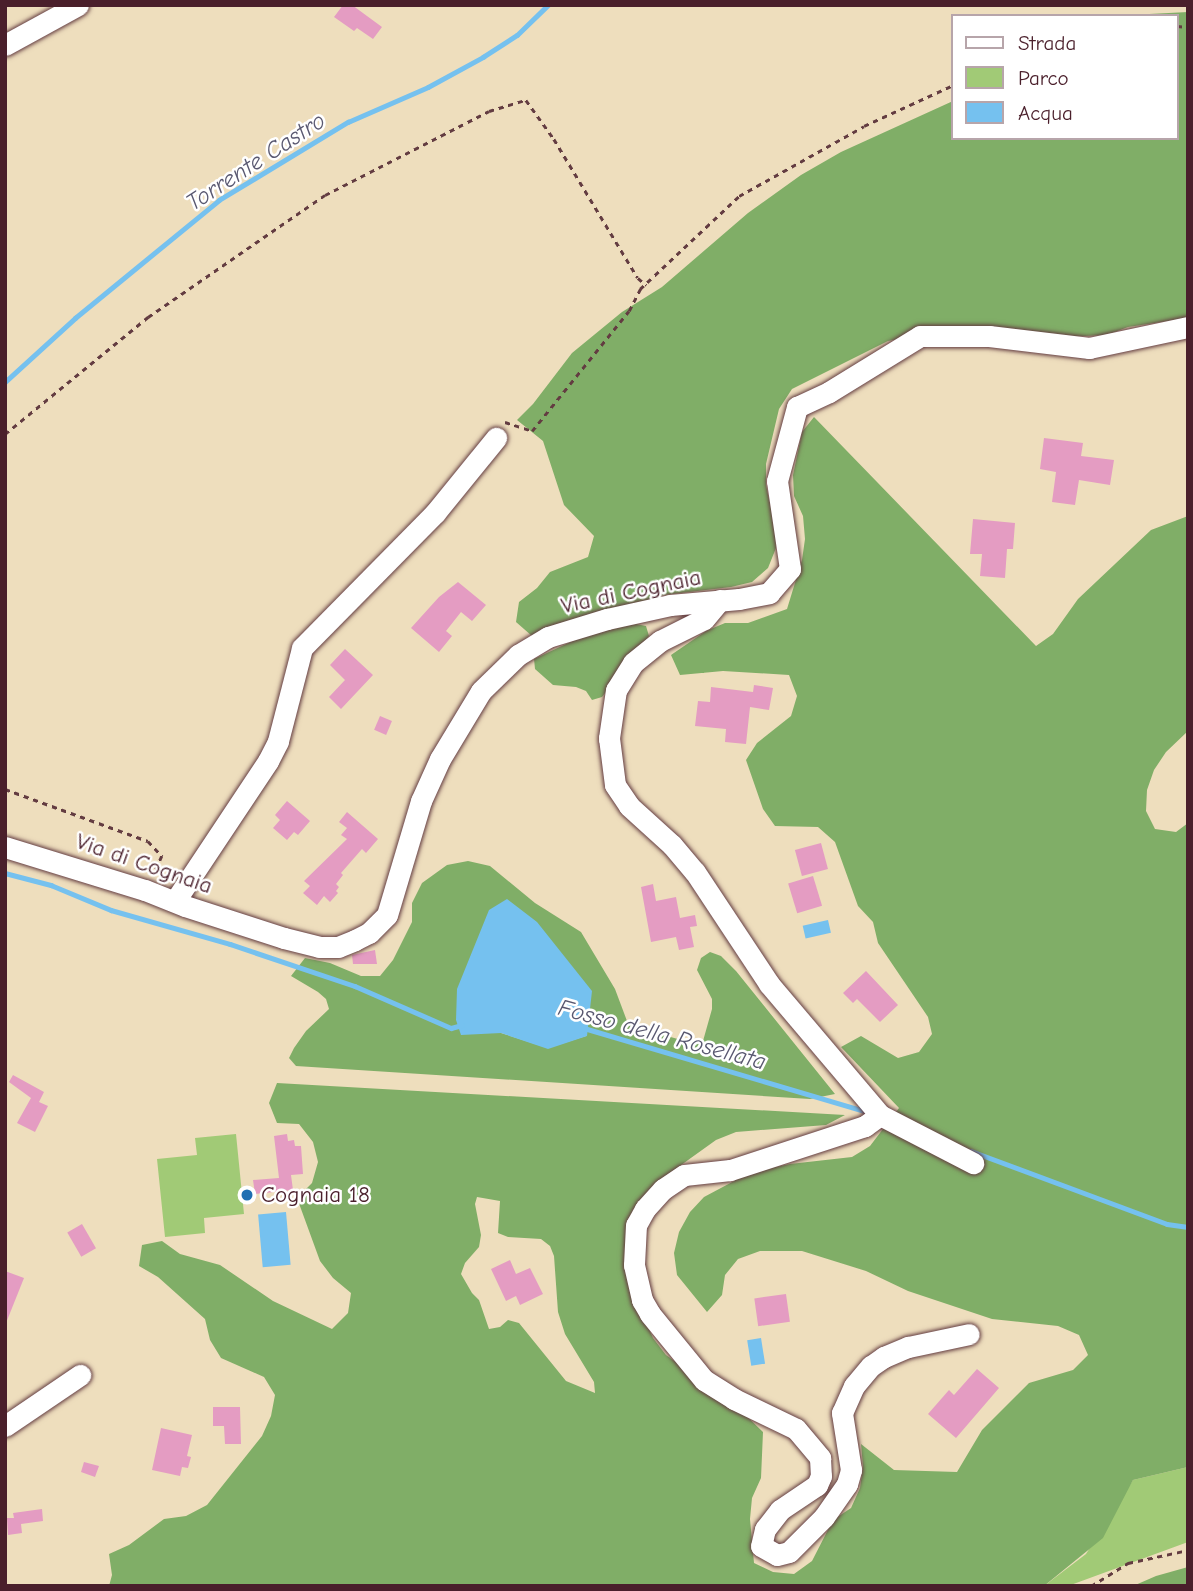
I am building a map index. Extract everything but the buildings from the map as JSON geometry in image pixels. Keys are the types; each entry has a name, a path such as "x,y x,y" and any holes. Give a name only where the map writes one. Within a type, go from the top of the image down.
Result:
{"street":[{"path":"5,45 78,5"},
{"name":"Via di Cognaia","path":"5,847 145,890 284,938 319,947 338,947 369,933 387,915 421,801 440,759 481,691 518,655 548,637 607,619 670,606 769,593 790,569 776,481 797,407 829,392 920,336 989,336 1089,348 1188,327"},
{"path":"175,901 268,761 278,741 302,648 435,513 495,438"},
{"path":"720,600 704,619 660,641 633,663 616,690 610,738 615,785 629,806 672,845 695,872 738,942 769,984 880,1115 973,1163"},
{"path":"880,1115 865,1126 730,1170 684,1175 663,1189 645,1209 636,1225 634,1265 642,1300 650,1314 704,1380 734,1399 796,1429 820,1458 821,1476 817,1485 780,1510 765,1529 761,1546 776,1555 789,1552 824,1517 847,1484 851,1470 842,1413 854,1386 871,1366 908,1347 969,1334"},
{"path":"5,1426 80,1375"}],"path":[{"path":"495,438 499,420 532,431 646,285 739,196 864,126 951,86"},
{"path":"5,434 148,317 326,195 489,111 526,100 554,139 638,278 646,285"},
{"path":"5,789 148,841 162,856 145,890"},
{"path":"1091,1586 1128,1563 1188,1549"}],"green space":[{"path":"1188,12 1188,318 1128,327 1107,335 1041,338 930,333 888,341 792,389 779,409 766,464 766,485 775,527 776,548 768,568 752,582 664,595 532,636 516,622 519,602 537,588 550,572 588,557 594,536 564,505 543,441 517,420 533,404 572,353 622,312 662,287 748,213 801,175 841,152 951,102 951,140 1179,140 1179,14 1149,14"},
{"path":"814,417 1036,646 1053,634 1078,599 1151,530 1188,516 1188,731 1166,752 1154,770 1147,790 1146,811 1155,829 1176,832 1188,823 1188,1467 1133,1480 1103,1538 1044,1586 109,1586 112,1575 109,1554 129,1545 164,1519 186,1516 207,1505 262,1436 271,1416 275,1395 264,1377 221,1358 210,1340 205,1319 158,1277 139,1266 142,1245 162,1241 180,1254 220,1265 273,1301 332,1329 348,1313 351,1293 333,1278 320,1261 297,1198 312,1183 318,1162 313,1142 299,1124 277,1123 269,1103 277,1083 845,1115 826,1125 736,1132 716,1140 663,1178 635,1211 644,1318 653,1338 666,1355 733,1403 763,1432 761,1478 752,1498 750,1519 754,1563 773,1572 794,1574 812,1561 833,1520 851,1508 860,1488 863,1466 861,1444 894,1470 957,1472 982,1430 1029,1383 1073,1370 1088,1355 1079,1335 1058,1326 992,1319 908,1291 866,1271 802,1251 760,1251 738,1259 725,1275 722,1295 707,1312 677,1275 674,1253 679,1232 690,1212 704,1197 751,1172 790,1164 852,1157 870,1146 899,1108 841,1047 861,1036 898,1058 919,1052 932,1034 928,1017 878,943 873,922 858,906 835,842 818,827 775,826 763,809 746,760 757,743 791,716 797,696 789,675 723,671 680,675 671,655 706,631 725,623 748,623 787,609 802,560 805,539 803,516 794,496 793,475 802,432","holes":["477,1197 500,1201 498,1233 508,1237 541,1239 550,1246 554,1256 558,1312 565,1334 594,1382 595,1393 566,1381 519,1323 508,1320 500,1327 489,1329 479,1300 461,1274 465,1263 479,1247 481,1235 475,1204"]},
{"path":"636,624 646,626 649,636 602,697 592,700 586,691 576,687 553,685 535,669 534,659 594,631"},
{"path":"468,861 490,866 535,903 581,932 615,989 627,1021 635,1027 692,1043 703,1041 712,999 697,970 701,958 710,952 721,956 835,1094 810,1099 296,1066 289,1058 294,1048 306,1031 329,1009 326,999 318,992 291,976 305,958 330,963 361,976 380,976 393,960 412,922 412,903 422,883 447,865","holes":["501,1033 586,1036 548,1048"]},
{"path":"236,1134 244,1214 204,1218 205,1233 165,1237 157,1159 197,1155 195,1138"},
{"path":"1188,1467 1188,1542 1068,1586 1044,1586 1086,1554 1133,1480"},
{"path":"1188,1567 1188,1586 1133,1586 1156,1576"}],"water":[{"path":"507,899 537,922 592,991 587,1036 548,1049 501,1033 461,1035 456,1020 457,989 489,910"},
{"path":"828,920 831,933 806,939 803,926"},
{"path":"286,1212 291,1265 263,1267 258,1214"},
{"path":"761,1338 765,1364 751,1366 747,1340"}],"waterway":[{"name":"Torrente Castro","path":"5,382 75,318 219,200 348,122 428,87 483,57 517,35 548,5"},
{"name":"Fosso della Rosellata","path":"5,873 51,885 111,910 230,944 355,986 451,1028 462,1025"},
{"name":"Fosso della Rosellata","path":"584,1028 868,1112"},
{"name":"Fosso della Rosellata","path":"971,1151 1167,1224 1188,1227"}],"place":[{"name":"Cognaia 18","path":"247,1195"}]}
